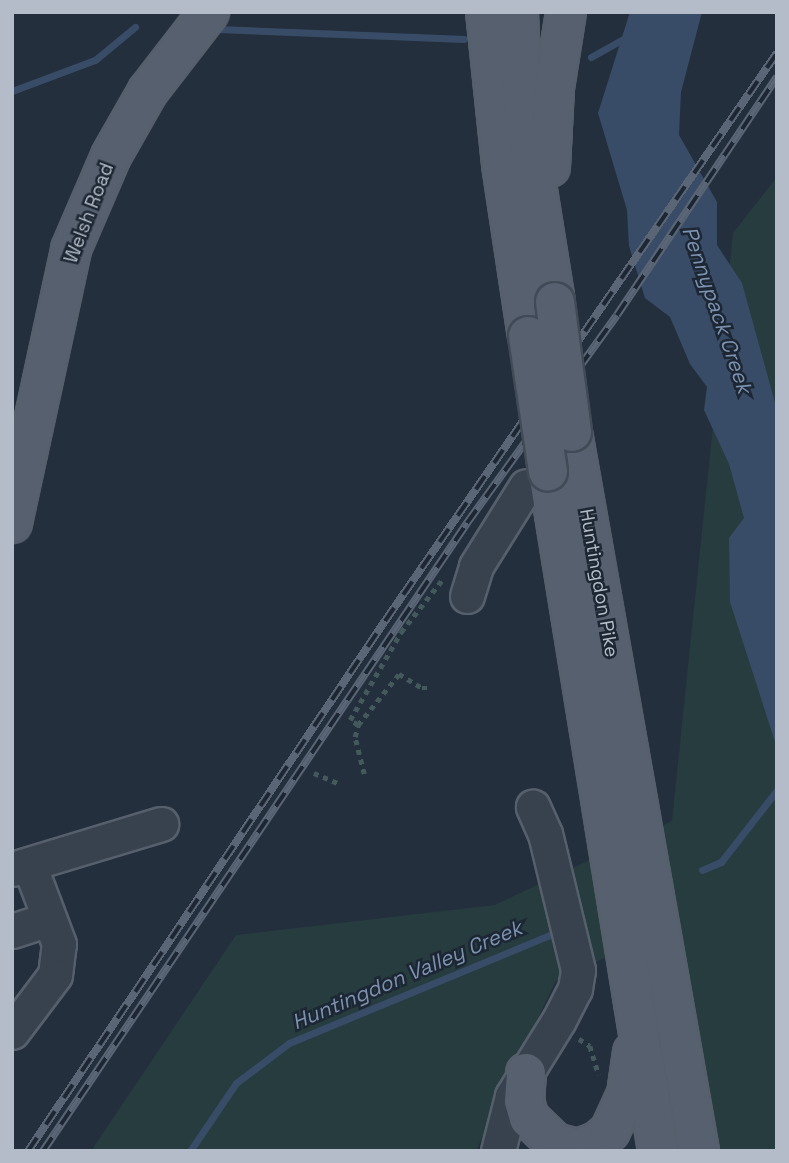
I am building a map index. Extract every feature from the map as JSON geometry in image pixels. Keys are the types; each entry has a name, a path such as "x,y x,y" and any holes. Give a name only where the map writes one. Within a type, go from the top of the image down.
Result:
{"main road":[{"name":"Welsh Road","path":"12,523 71,249 111,156 148,91 209,12"},
{"name":"Huntingdon Pike","path":"485,12 502,165 528,336 537,479 659,1151"},
{"name":"Huntingdon Pike","path":"518,12 521,90 555,302 572,432 699,1151"},
{"path":"546,246 554,88 566,12"},
{"path":"526,1073 524,1101 529,1118 555,1143 575,1150 597,1142 618,1117 627,1094 637,1029"}],"street":[{"path":"458,584 476,566 537,479"},
{"path":"498,1151 512,1097 559,1020 578,970 545,834 533,807"},
{"path":"12,1032 55,975 59,944 21,867 161,824"},
{"path":"12,931 49,919"}],"path":[{"path":"358,725 350,720 401,632 458,584"},
{"path":"364,774 355,737 358,725 400,674 422,688 430,688"},
{"path":"314,773 338,783"}],"green space":[{"path":"777,177 777,1151 699,1151 660,931 555,982 476,1151 91,1151 236,935 495,905 672,821 733,233"}],"water":[{"name":"Pennypack Creek","path":"630,12 702,12 681,92 679,135 717,202 717,245 742,283 777,410 777,748 730,602 729,538 744,518 729,464 704,410 707,387 690,364 670,317 645,298 629,246 627,210 598,113"}],"waterway":[{"path":"12,91 95,60 135,27"},
{"path":"217,29 464,39"},
{"path":"591,57 627,37"},
{"name":"Huntingdon Valley Creek","path":"702,870 721,862 777,790"},
{"name":"Huntingdon Valley Creek","path":"190,1151 236,1083 289,1043 559,931"}],"railway":[{"path":"28,1151 385,621 777,53"},
{"path":"43,1151 467,523 617,315 777,77"}]}
